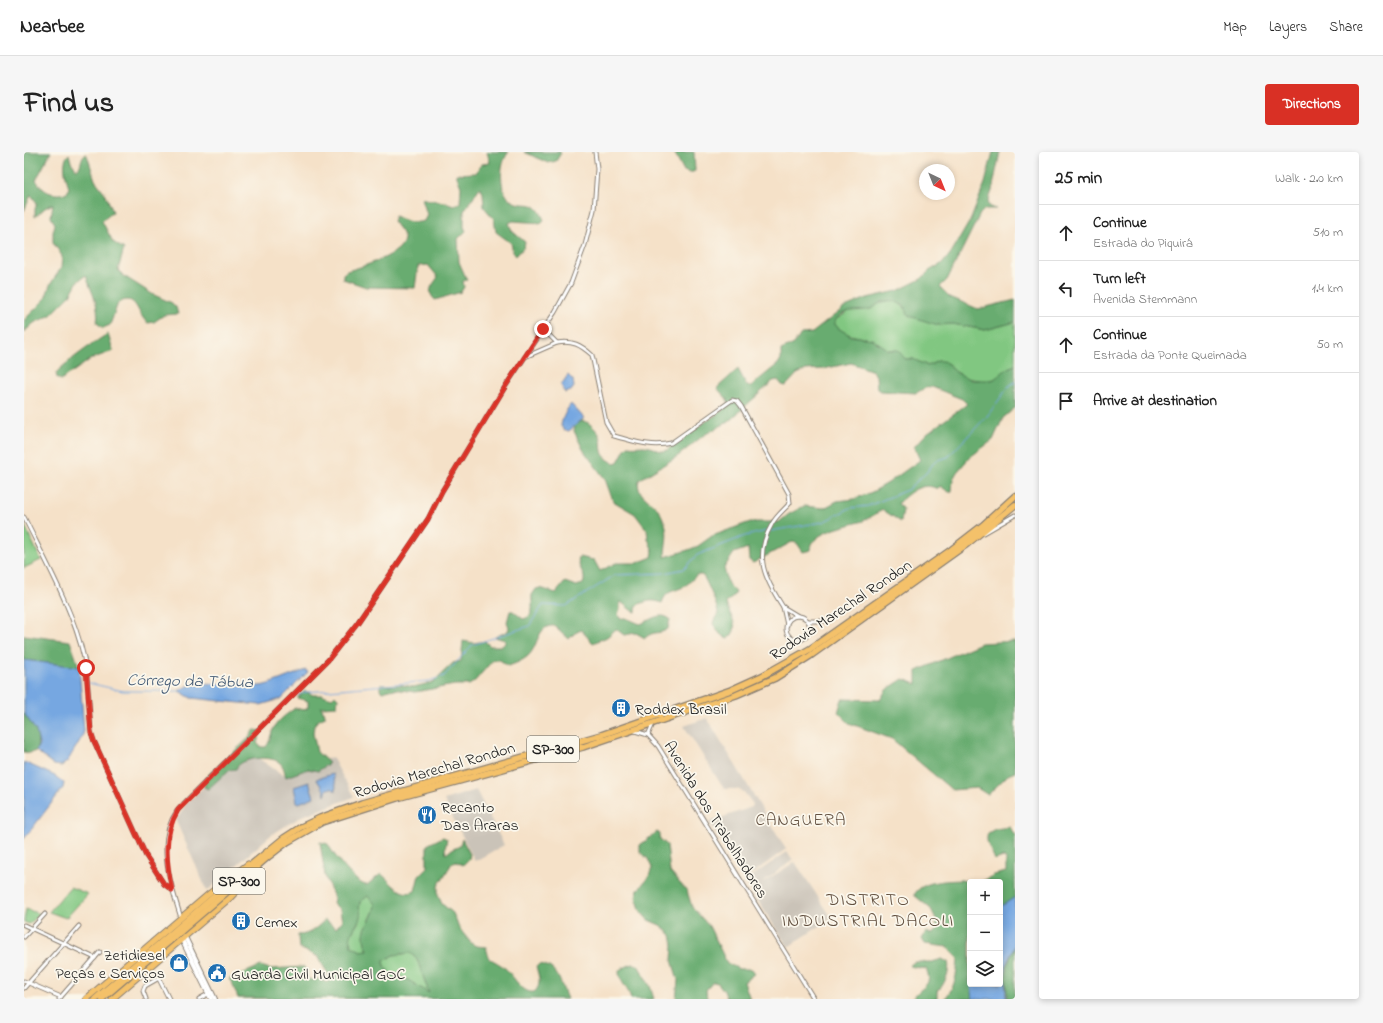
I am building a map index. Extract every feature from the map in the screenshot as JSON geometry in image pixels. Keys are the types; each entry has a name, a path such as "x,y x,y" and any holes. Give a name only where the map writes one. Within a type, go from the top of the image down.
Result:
{"highway":[{"name":"Rodovia Marechal Rondon","path":"95,999 301,827 341,810 601,735 735,688 774,670 810,649 950,550 982,526 1015,496"},
{"name":"Rodovia Marechal Rondon","path":"102,999 267,854 304,831 343,814 583,747 736,695 792,668 967,544 1015,505"}],"main road":[{"path":"86,999 223,882 267,854"},
{"path":"112,999 231,897 267,854"}],"street":[{"path":"181,918 172,890 166,853 170,829 178,810 328,660 344,641 428,519 442,491 571,283 588,234 596,192 597,162 595,152"},
{"path":"543,329 558,343"},
{"path":"524,357 542,348 558,343 576,343 592,355 606,422 614,436 644,444 659,446 671,443 732,400 737,401 789,494 790,503 772,524 768,533 763,549 763,570 771,588 783,607 787,625 786,629 789,637 793,640 801,640 808,636 810,632 808,621"},
{"path":"967,544 1015,515"},
{"path":"24,517 80,640 86,668 91,732 94,741 146,856 164,884 172,890"},
{"path":"783,607 808,621 825,621"},
{"path":"787,625 791,619 798,616"},
{"name":"Avenida dos Trabalhadores","path":"648,735 650,728 654,723"},
{"name":"Avenida dos Trabalhadores","path":"633,730 648,735 658,746 814,999"},
{"path":"24,938 45,914"},
{"path":"24,925 95,958"},
{"path":"24,988 79,926"},
{"path":"183,939 210,993 215,999"},
{"path":"24,981 60,998 100,952"},
{"path":"146,999 143,990 145,986 158,976 169,999"},
{"path":"199,999 210,993"},
{"path":"210,993 211,999"}],"shaded area":[{"path":"707,718 786,849 745,879 709,822 752,807 753,804 744,792 737,789 724,789 684,726"},
{"path":"243,748 283,775 332,757 354,797 302,816 271,835 207,891 176,821 186,804"},
{"path":"476,790 504,845 475,861 444,800"},
{"path":"787,852 793,860 760,884 795,862 832,918 788,947 745,881"}],"green space":[{"path":"24,152 51,152 36,180 42,188 53,194 67,193 69,189 65,162 69,154 71,162 77,170 83,156 85,154 87,155 95,180 105,193 113,212 102,221 113,242 124,249 118,270 124,276 152,294 172,303 176,307 178,314 164,315 154,322 148,323 133,302 125,300 118,303 110,325 103,328 97,323 98,316 96,304 86,275 78,281 69,297 51,315 34,323 24,332 25,319 45,299 50,285 61,268 62,256 53,242 55,224 51,217 53,204 45,208 35,217 37,203 31,195 24,211"},
{"path":"487,152 509,152 503,163 502,170 502,184 507,197 517,203 530,204 537,208 544,220 541,223 513,221 509,223 512,231 525,242 524,247 516,256 513,252 511,243 496,232 494,219 484,207 483,193 480,187 464,211 464,227 466,231 458,239 459,262 467,280 463,281 464,287 461,292 435,300 430,291 438,277 428,265 418,266 415,288 366,287 343,279 343,274 347,271 382,259 398,249 403,243 404,236 393,221 395,216 410,222 424,221 427,215 422,198 453,205 460,203 461,187 456,174 476,173 482,164 490,163"},
{"path":"524,152 561,153 556,161 548,163"},
{"path":"674,152 694,152 695,171 690,173 684,171"},
{"path":"993,152 1000,152 992,191 988,202 989,206 996,209 985,209 980,214 947,280 940,287 950,297 978,309 1015,300 1015,322 985,330 953,324 938,325 909,316 904,306 895,302 885,301 871,309 846,312 842,314 834,323 838,328 851,336 872,339 888,350 898,350 905,359 913,359 928,366 938,361 944,361 957,373 972,380 993,380 1008,368 1015,365 1015,408 1003,418 993,440 970,457 957,472 953,479 952,491 949,492 940,486 938,489 927,486 916,489 898,503 903,510 901,522 883,510 863,521 840,527 823,534 812,544 811,550 803,552 797,543 792,542 753,563 749,560 748,548 734,553 724,568 728,584 736,592 734,596 726,603 735,626 732,635 727,639 720,634 713,624 718,613 716,605 704,578 702,575 697,575 685,586 667,594 662,603 652,601 644,602 637,605 636,612 632,611 620,601 620,609 618,614 620,619 626,618 640,624 658,616 670,619 668,629 662,632 651,634 645,638 636,633 624,635 616,629 607,637 593,643 581,630 569,639 555,626 549,626 541,632 532,652 526,658 508,666 500,660 493,660 474,682 469,685 455,685 415,692 394,689 382,692 380,690 380,685 402,685 414,687 433,682 453,663 461,661 463,641 474,643 485,641 490,646 502,646 505,643 505,640 495,637 508,631 509,627 507,622 510,611 513,611 523,619 527,618 532,610 532,595 536,589 540,588 556,593 565,582 576,586 583,584 584,577 578,560 579,557 594,560 600,571 616,563 637,563 652,557 653,551 648,539 647,530 635,514 613,501 605,479 584,451 574,431 575,425 584,421 594,427 601,438 602,453 608,460 614,463 618,462 628,446 644,446 660,451 667,450 674,442 681,441 692,431 728,405 727,399 717,388 738,369 747,386 751,386 778,364 781,359 781,350 794,344 801,334 812,333 845,307 867,298 897,291 921,279 929,271 943,263 951,253 971,219 985,183","holes":["851,363 873,371 876,376 877,389 880,391 916,393 927,387 932,387 962,399 967,404 927,433 914,447 920,460 888,483 872,492 854,499 837,501 824,508 804,506 789,514 779,522 750,522 712,536 698,546 665,557 667,536 665,523 658,509 641,493 638,485 639,480 678,456 704,435 728,422 773,381 778,380 782,385 786,386 797,374 806,370 823,369"]},
{"path":"891,300 897,301 907,310 938,325 953,324 985,330 1015,322 1015,365 1008,368 997,378 987,381 966,378 953,370 947,363 938,361 928,366 913,359 905,359 896,350 888,350 881,344 867,338 848,334 835,325 835,320 851,310 871,309 880,303"},
{"path":"108,334 113,351 91,359 61,380 57,378 56,373 65,364"},
{"path":"24,524 41,560 24,568"},
{"path":"24,635 70,641 79,667 24,660"},
{"path":"1015,641 1015,772 1008,775 988,795 977,788 952,790 892,739 849,723 838,712 842,699 880,700 886,690 903,679 917,684 917,671 981,643"},
{"path":"305,691 313,695 323,695 332,698 335,695 338,698 337,706 321,707 325,717 317,721 314,726 313,733 317,752 329,763 318,771 308,769 286,777 283,767 276,760 256,758 243,762 236,769 229,770 208,789 204,787 205,778 251,736 252,732 255,730 261,731 257,743 261,747 266,747 274,728 282,718 295,708 304,710 308,708 308,701 297,698"},
{"path":"24,713 36,730 38,741 36,751 30,753 24,752"},
{"path":"1010,827 1015,836 1015,903 1003,908 1003,879 987,879 994,875 1006,872 1006,859 1003,857 995,860 988,844 988,833 995,829"},
{"path":"657,832 660,834 660,839 667,845 670,872 687,891 692,907 709,926 727,963 739,969 752,969 755,973 744,982 750,999 727,999 724,991 718,983 713,982 706,990 707,999 676,999 678,980 672,960 673,945 671,935 660,925 648,920 641,912 636,897 638,890 649,876 652,868 648,859 640,852 640,845"},
{"path":"443,837 447,839 445,849 446,854 460,846 462,839 470,854 469,859 463,865 457,862 452,863 438,886 438,895 442,904 453,913 459,928 471,943 476,946 486,947 489,958 505,968 522,987 530,992 537,990 539,984 539,977 536,967 539,964 546,965 558,976 567,999 238,998 229,979 261,966 270,969 303,967 307,970 307,977 310,980 319,979 325,982 332,980 317,956 299,948 298,937 298,935 306,934 313,930 325,920 336,928 342,921 340,910 333,903 334,898 325,876 320,842 328,844 351,875 363,884 367,885 381,874 400,891 410,893 415,891 419,875 427,867 427,845","holes":["368,896 375,904 374,911 364,936 368,950 361,951 351,946 350,941 360,917 360,902","410,953 417,959 429,993 408,980 390,973 384,966 384,961 393,955"]},
{"path":"961,880 967,881 967,987 976,987 974,999 944,999 953,986 958,959 947,947 925,944 922,939 926,932 932,934 937,930 936,919 931,909 914,895 923,886 942,881"},
{"path":"70,887 88,894 66,918 49,912"},
{"path":"368,895 375,904 364,938 368,951 361,951 351,946 350,936 358,923 360,902"},
{"path":"26,909 40,914 29,924 24,922"},
{"path":"1015,946 1015,999 1007,999 1006,967"},
{"path":"410,953 417,959 429,993 408,980 390,973 384,966 384,961 393,955"},
{"path":"942,959 948,962 949,969 944,982 937,992 937,999 913,999 927,983 928,975 926,969 909,966 914,962 932,962"},
{"path":"632,964 638,965 650,986 654,999 631,999 620,978 619,970"}],"water":[{"path":"568,375 573,380 574,387 571,391 565,393 561,385"},
{"path":"571,404 584,418 569,431 564,430 561,426 564,415"},
{"path":"24,660 79,667 84,731 67,762 61,766 54,765 36,751 39,744 36,731 24,713"},
{"path":"306,670 308,672 281,699 260,705 191,698 179,691 196,684 206,683 259,686 275,682"},
{"path":"24,762 55,776 64,783 63,788 24,839"},
{"path":"333,774 336,786 335,791 332,788 327,789 325,795 324,790 316,779"},
{"path":"309,782 314,797 299,803 297,802 294,787"},
{"path":"1015,897 1015,945 1005,967 1006,999 973,999 971,987 1003,987 1003,905"}],"waterway":[{"name":"Córrego da Tábua","path":"770,531 823,522 850,508 868,506 907,490 927,472 935,461 948,457 988,415 1009,386 1015,382"},
{"name":"Córrego da Tábua","path":"297,695 307,692 429,681 444,676 472,645 529,626 543,605 566,606 615,575 664,573 684,569 697,555 745,536 767,531"},
{"name":"Córrego da Tábua","path":"89,683 123,691 180,691"}],"place":[{"name":"Roddex Brasil","path":"621,708"},
{"name":"Recanto Das Araras","path":"427,815"},
{"name":"Cemex","path":"241,921"},
{"name":"Zetidiesel Peças e Serviços","path":"179,963"},
{"name":"Guarda Civil Municipal GOC","path":"217,973"}],"district":[{"name":"CANGUERA","path":"801,819"},
{"name":"DISTRITO INDUSTRIAL DACOLI","path":"868,909"}],"route":[{"path":"86,668 91,732 94,741 146,856 164,884 172,890 166,853 170,829 178,810 192,794 328,660 344,641 428,519 442,491 505,387 543,329"}]}
